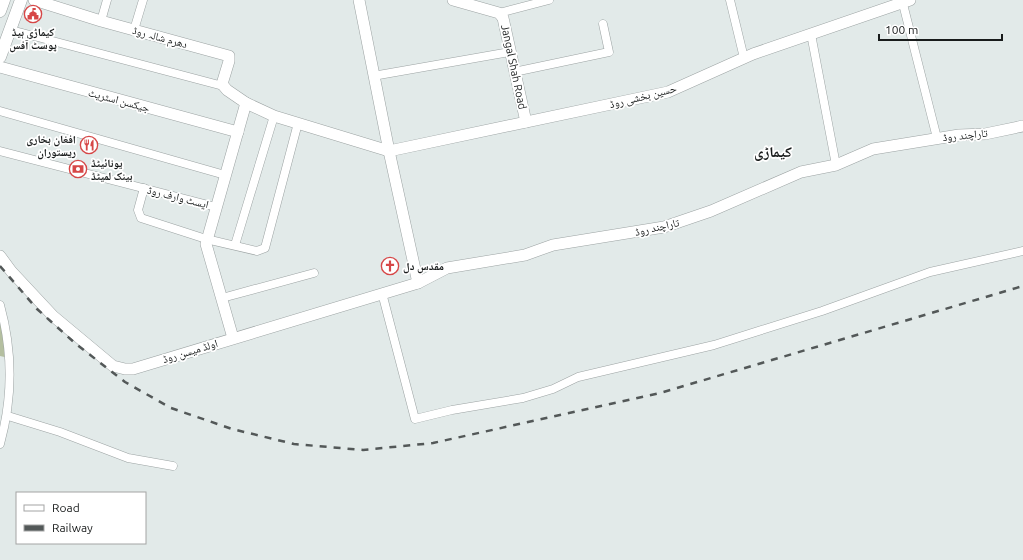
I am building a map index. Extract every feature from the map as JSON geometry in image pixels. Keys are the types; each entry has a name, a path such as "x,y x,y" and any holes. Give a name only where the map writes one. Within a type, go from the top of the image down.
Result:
{"main road":[{"path":"0,11 4,0"},
{"path":"0,57 21,0"}],"street":[{"name":"دھرم شالہ روڈ","path":"34,0 101,21 229,56 230,59 223,79 224,86"},
{"path":"101,21 107,0"},
{"path":"134,30 143,0"},
{"path":"359,0 373,76 418,283"},
{"path":"499,13 549,0"},
{"path":"730,0 744,58"},
{"name":"Jangal Shah Road","path":"460,1 499,13 505,24 514,72 526,122"},
{"path":"905,1 937,138"},
{"name":"حسین بخشی روڈ","path":"389,151 668,92 744,58 905,1"},
{"path":"514,72 609,52 603,24"},
{"path":"11,30 224,86 246,103 274,116 389,151"},
{"path":"811,34 836,165"},
{"path":"373,76 510,52"},
{"name":"جیکسن اسٹریٹ","path":"0,67 238,132"},
{"path":"233,338 206,244 206,239 246,103"},
{"path":"0,111 225,175"},
{"path":"235,245 274,116"},
{"path":"144,188 138,210 141,218 206,239 257,251 265,248 298,123"},
{"name":"تاراچند روڈ","path":"418,283 447,268 525,255 553,245 664,227 711,210 801,172 836,165 873,149 959,134 985,134 1023,126"},
{"name":"ایسٹ وارف روڈ","path":"0,151 216,206"},
{"path":"382,293 415,419 452,410 523,398 553,389 578,377 721,343 822,311 930,272 1023,251"},
{"name":"اولڈ میسن روڈ","path":"0,256 15,276 53,316 118,369 132,369 418,283"},
{"path":"222,298 314,273"},
{"path":"0,305 10,356 8,416 0,444"},
{"path":"8,416 60,432 128,458 173,466"}],"green space":[{"path":"0,310 9,358 0,356"}],"railway":[{"path":"0,266 37,309 76,344 125,382 171,408 232,429 294,444 363,450 433,443 660,393 1023,286"}],"place":[{"name":"کیماڑی ہیڈ پوسٹ آفس","path":"33,14"},
{"name":"افغان بخاری ریستوران","path":"89,145"},
{"name":"یونائیٹڈ بینک لمیٹڈ","path":"78,169"},
{"name":"مقدس دل","path":"390,266"}],"district":[{"name":"کیماڑی","path":"773,151"}]}
